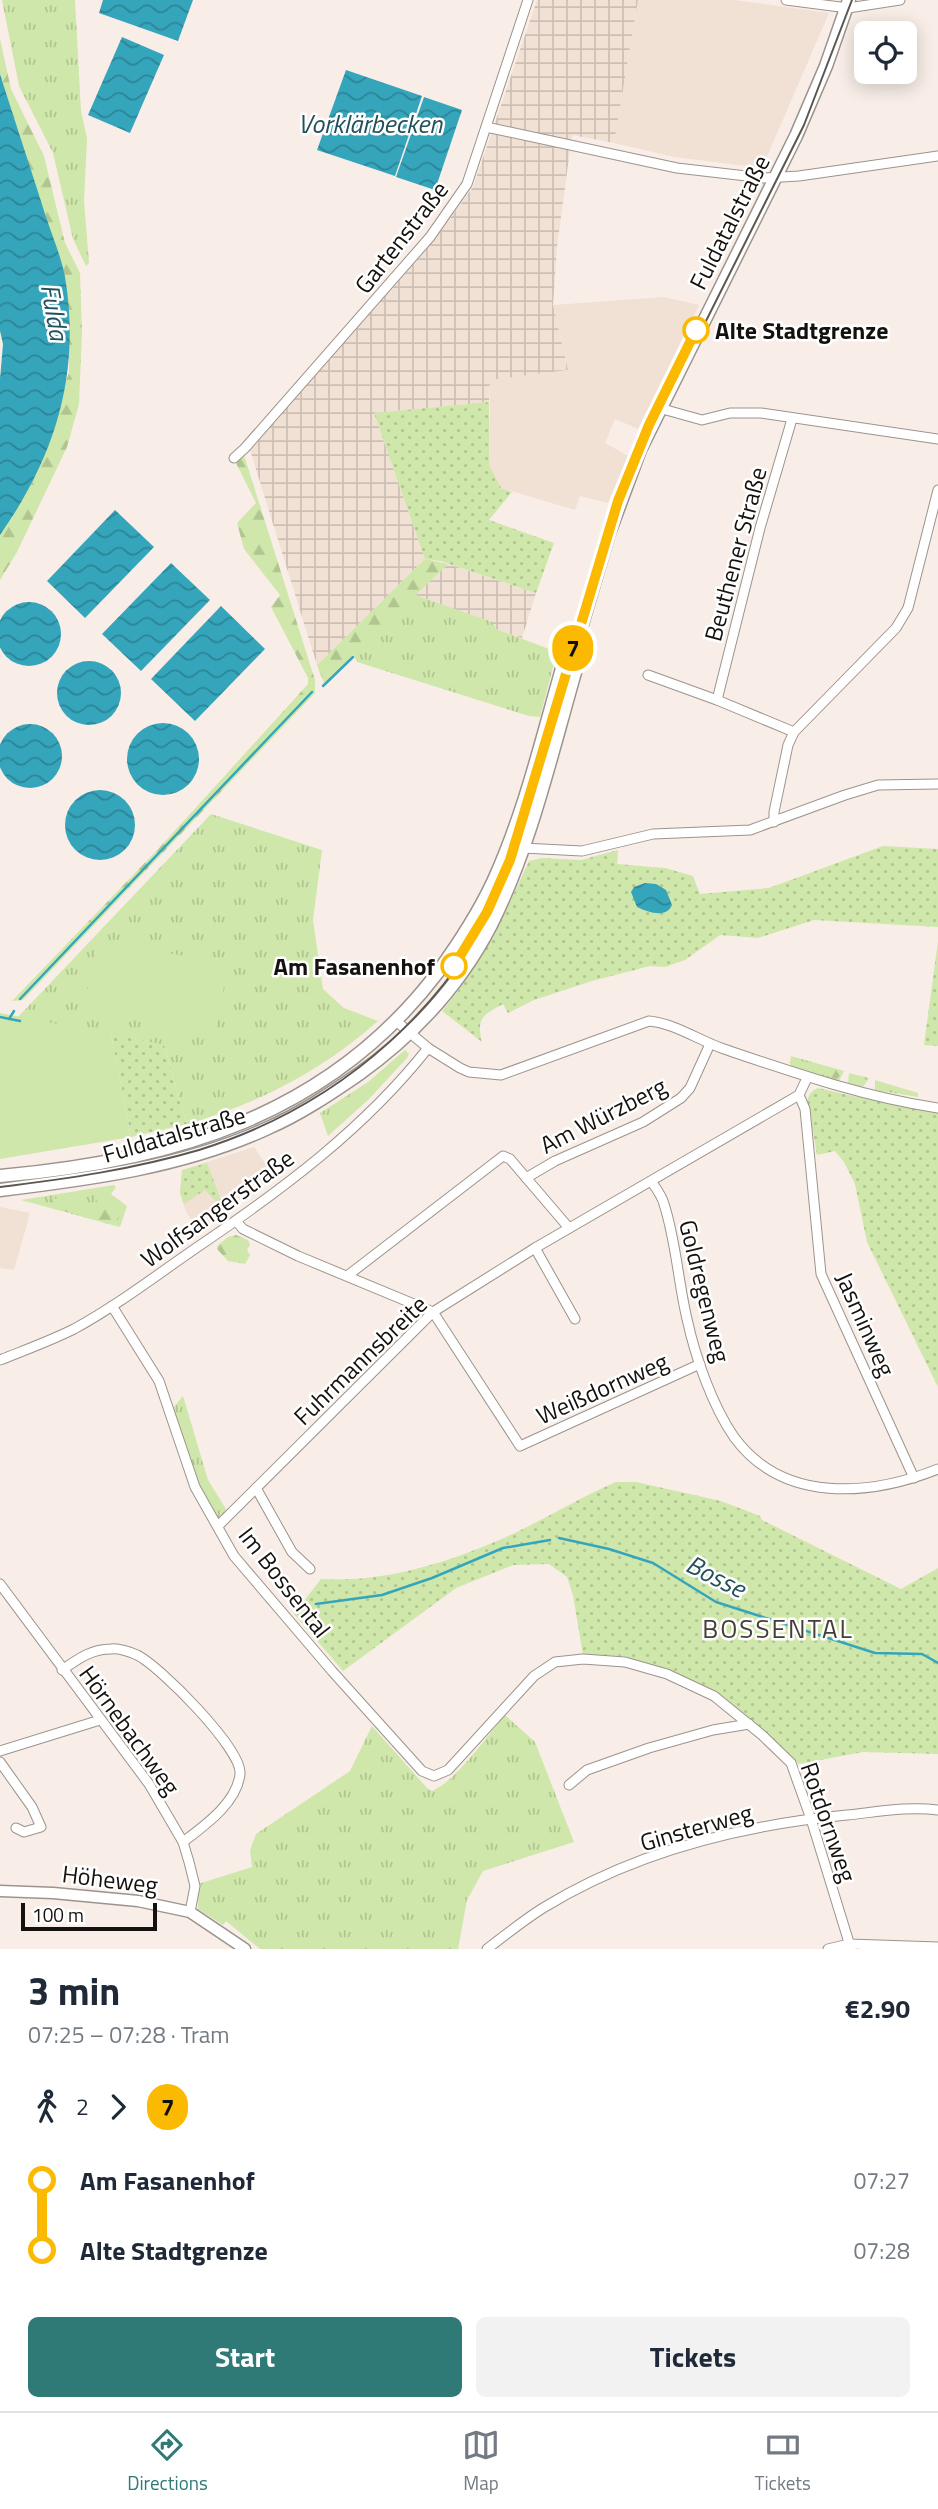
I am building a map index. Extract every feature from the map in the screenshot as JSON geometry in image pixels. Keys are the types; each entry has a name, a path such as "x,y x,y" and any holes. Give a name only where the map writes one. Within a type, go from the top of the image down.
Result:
{"main road":[{"name":"Fuldatalstraße","path":"0,1191 132,1170 171,1161 235,1142 267,1129 310,1106 366,1069 411,1033 453,988 490,927 523,848 576,669 575,651 617,510 659,408 817,89 850,3"},
{"name":"Fuldatalstraße","path":"0,1176 54,1170 142,1154 205,1138 268,1112 326,1079 396,1021 419,996 460,942 477,914 510,843 563,665 575,651"}],"street":[{"name":"Gartenstraße","path":"234,458 430,237 467,184 528,0"},
{"path":"786,0 850,3 900,0"},
{"path":"486,127 677,168 764,178 938,156"},
{"path":"659,408 702,420 746,411 938,439"},
{"name":"Beuthener Straße","path":"717,700 750,564 792,419"},
{"path":"774,822 782,772 794,732 896,628 908,608 938,490"},
{"path":"648,676 717,700 794,732"},
{"path":"510,843 523,848 582,851 653,834 750,830 878,785 938,784"},
{"path":"396,1021 428,1048 469,1072 501,1075 649,1021 658,1022 710,1044 807,1078 867,1094 938,1108"},
{"name":"Am Würzberg","path":"526,1178 555,1161 643,1122 681,1098 690,1088 710,1044"},
{"name":"Wolfsangerstraße","path":"0,1360 73,1329 112,1306 236,1221 313,1163 371,1113 428,1048"},
{"path":"799,1095 807,1078"},
{"name":"Fuhrmannsbreite","path":"218,1526 433,1312 535,1248 799,1095"},
{"name":"Jasminweg","path":"799,1095 804,1109 811,1163 821,1274 914,1478"},
{"name":"Am Würzberg","path":"347,1276 503,1156 510,1159 569,1228"},
{"name":"Goldregenweg","path":"651,1181 664,1202 686,1317 700,1364 734,1436 755,1459 776,1473 822,1488 849,1490 879,1487 938,1469"},
{"path":"236,1221 243,1229 285,1250 433,1312"},
{"path":"535,1248 575,1319"},
{"name":"Im Bossental","path":"112,1306 159,1381 195,1487 234,1556 422,1771 433,1776"},
{"name":"Weißdornweg","path":"433,1312 520,1446 700,1364"},
{"path":"256,1488 292,1552 310,1569"},
{"name":"Hörnebachweg","path":"0,1584 149,1784 183,1842 195,1886 190,1912"},
{"path":"62,1670 87,1653 112,1648 137,1655 170,1680 189,1699 236,1758 241,1772 234,1792 216,1815 183,1842"},
{"name":"Rotdornweg","path":"433,1776 448,1770 534,1676 555,1662 583,1659 625,1661 667,1674 714,1696 791,1763 850,1946"},
{"path":"0,1751 100,1720"},
{"path":"569,1785 587,1770 649,1748 713,1730 749,1724"},
{"path":"0,1762 32,1807 41,1827 24,1832 16,1829"},
{"name":"Ginsterweg","path":"487,1949 543,1909 605,1875 675,1850 740,1831 811,1819 914,1809 938,1810"},
{"name":"Höheweg","path":"0,1891 138,1901 190,1912 245,1949"},
{"path":"828,1949 850,1946 938,1947"}],"shaded area":[{"path":"537,0 638,0 614,143 572,135 557,247 553,305 568,370 490,380 489,402 374,413 425,559 317,665 250,450 433,242 473,187"},
{"path":"638,0 734,0 829,13 762,168 674,157 614,143"},
{"path":"664,297 699,305 638,429 615,419 605,443 628,456 608,503 580,496 575,510 501,488 489,465 490,380 568,370 553,305"},
{"path":"448,564 536,593 522,638 496,629 491,622 415,595"},
{"path":"254,1147 274,1176 199,1230 186,1212 180,1193 182,1170"},
{"path":"0,1207 30,1213 14,1270 0,1268"}],"green space":[{"path":"2,0 75,0 81,111 87,138 84,201 89,263 86,266 73,239 53,153 19,86"},
{"path":"0,39 11,89 44,156 65,243 80,273 82,332 79,404 67,447 17,552 0,580 0,535 12,518 69,373 69,335 66,282 0,74"},
{"path":"489,402 489,465 501,488 512,492 489,520 554,543 536,593 440,561 425,559 374,413"},
{"path":"244,455 315,680 315,693 23,1000 12,1001 160,847 308,684 308,678 271,607 280,595 244,549 237,523 256,503 236,463"},
{"path":"425,559 448,564 324,683 317,665"},
{"path":"415,595 492,622 496,629 557,652 540,717 529,716 357,662 353,654"},
{"path":"211,814 322,850 313,920 323,989 344,1008 378,1021 335,1055 264,1096 187,1124 164,1045 18,1017"},
{"path":"883,846 938,849 938,927 814,920 758,938 720,935 685,960 665,967 650,966 592,981 534,1000 508,1013 503,1004 483,1018 480,1027 482,1042 442,1011 494,936 529,861 542,858 581,860 618,850 617,864 665,868 693,876 700,894 769,888"},
{"path":"97,940 228,964 215,1035 83,1011"},
{"path":"938,941 938,1046 924,1045"},
{"path":"0,1013 111,1034 131,1137 0,1159"},
{"path":"111,1034 164,1045 187,1124 131,1137"},
{"path":"405,1050 409,1054 407,1058 369,1099 328,1136 320,1113 368,1082"},
{"path":"791,1056 844,1071 839,1081 793,1068 790,1064"},
{"path":"795,1059 817,1068 836,1070 840,1076 836,1079 792,1066 789,1062"},
{"path":"849,1073 869,1078 863,1087 848,1083"},
{"path":"875,1080 918,1093 918,1097 875,1090"},
{"path":"818,1088 938,1112 938,1387 867,1242 855,1184 844,1162 835,1151 817,1155 807,1105 808,1097"},
{"path":"207,1163 222,1203 219,1205 205,1190 184,1204 180,1193 182,1170"},
{"path":"114,1185 116,1187 111,1194 127,1206 120,1227 21,1200"},
{"path":"98,1189 122,1211 113,1223 106,1224 93,1216 85,1218 74,1210 66,1212 49,1201 54,1198 61,1201 67,1196 88,1207 97,1203 95,1192"},
{"path":"236,1235 248,1240 250,1245 247,1250 250,1255 245,1264 228,1261 217,1249 228,1237"},
{"path":"183,1396 208,1480 229,1514 218,1525 195,1487 172,1409"},
{"path":"616,1482 636,1482 721,1501 760,1516 762,1520 901,1589 938,1568 938,1754 863,1752 799,1764 765,1732 668,1670 624,1656 583,1655 573,1595 567,1577 549,1564 513,1565 456,1588 343,1671 294,1614 321,1579 372,1577 448,1560 519,1531"},
{"path":"505,1715 535,1742 574,1842 483,1871 467,1900 458,1949 260,1949 226,1921 223,1925 198,1909 198,1884 252,1867 250,1850 256,1834 350,1771 372,1726 432,1791 461,1768"}],"water":[{"path":"103,0 193,0 178,41 99,13"},
{"path":"122,37 164,55 130,133 88,115"},
{"name":"Vorklärbecken","path":"346,70 422,96 395,176 317,150"},
{"name":"Fulda","path":"0,74 63,266 69,318 69,352 66,384 48,446 19,506 0,535 0,379 3,344 0,331"},
{"path":"424,97 462,110 435,190 396,177"},
{"path":"115,510 154,547 85,618 47,581"},
{"path":"171,563 210,600 141,671 102,634"},
{"path":"23,603 35,603 47,608 55,616 60,628 60,640 55,652 47,660 35,665 23,665 11,660 -1,643 -1,625 3,616 11,608"},
{"path":"221,606 265,649 195,721 151,679"},
{"path":"89,661 112,670 121,693 112,716 89,725 66,716 57,693 66,670"},
{"path":"163,723 183,729 193,739 199,759 193,779 183,789 163,795 143,789 133,779 127,759 133,739 143,729"},
{"path":"24,725 36,725 48,730 56,738 61,750 61,762 56,774 48,782 36,787 24,787 12,782 4,774 -1,762 -1,750 4,738 12,730"},
{"path":"100,790 125,800 135,825 125,850 100,860 75,850 65,825 75,800"},
{"path":"645,883 656,884 666,890 672,905 666,912 656,913 637,907 631,892 634,887"}],"waterway":[{"path":"323,686 353,657"},
{"path":"20,999 312,692"},
{"path":"9,1019 14,1011"},
{"path":"0,1017 20,1021"},
{"name":"Bosse","path":"559,1538 609,1549 653,1563 716,1602 875,1653 922,1654 938,1663"},
{"name":"Bosse","path":"316,1604 382,1595 432,1578 503,1548 550,1540"}],"tram line":[{"path":"0,1187 125,1168 199,1150 252,1130 301,1106 347,1076 390,1042 428,1003 462,960 491,913 514,862 610,536 629,482 662,409 804,125 852,0"},
{"name":"7","path":"454,966 487,912 510,860 606,535 638,449 696,330"}],"place":[{"name":"Alte Stadtgrenze","path":"696,330"},
{"name":"Am Fasanenhof","path":"454,966"}],"district":[{"name":"BOSSENTAL","path":"778,1628"}]}
